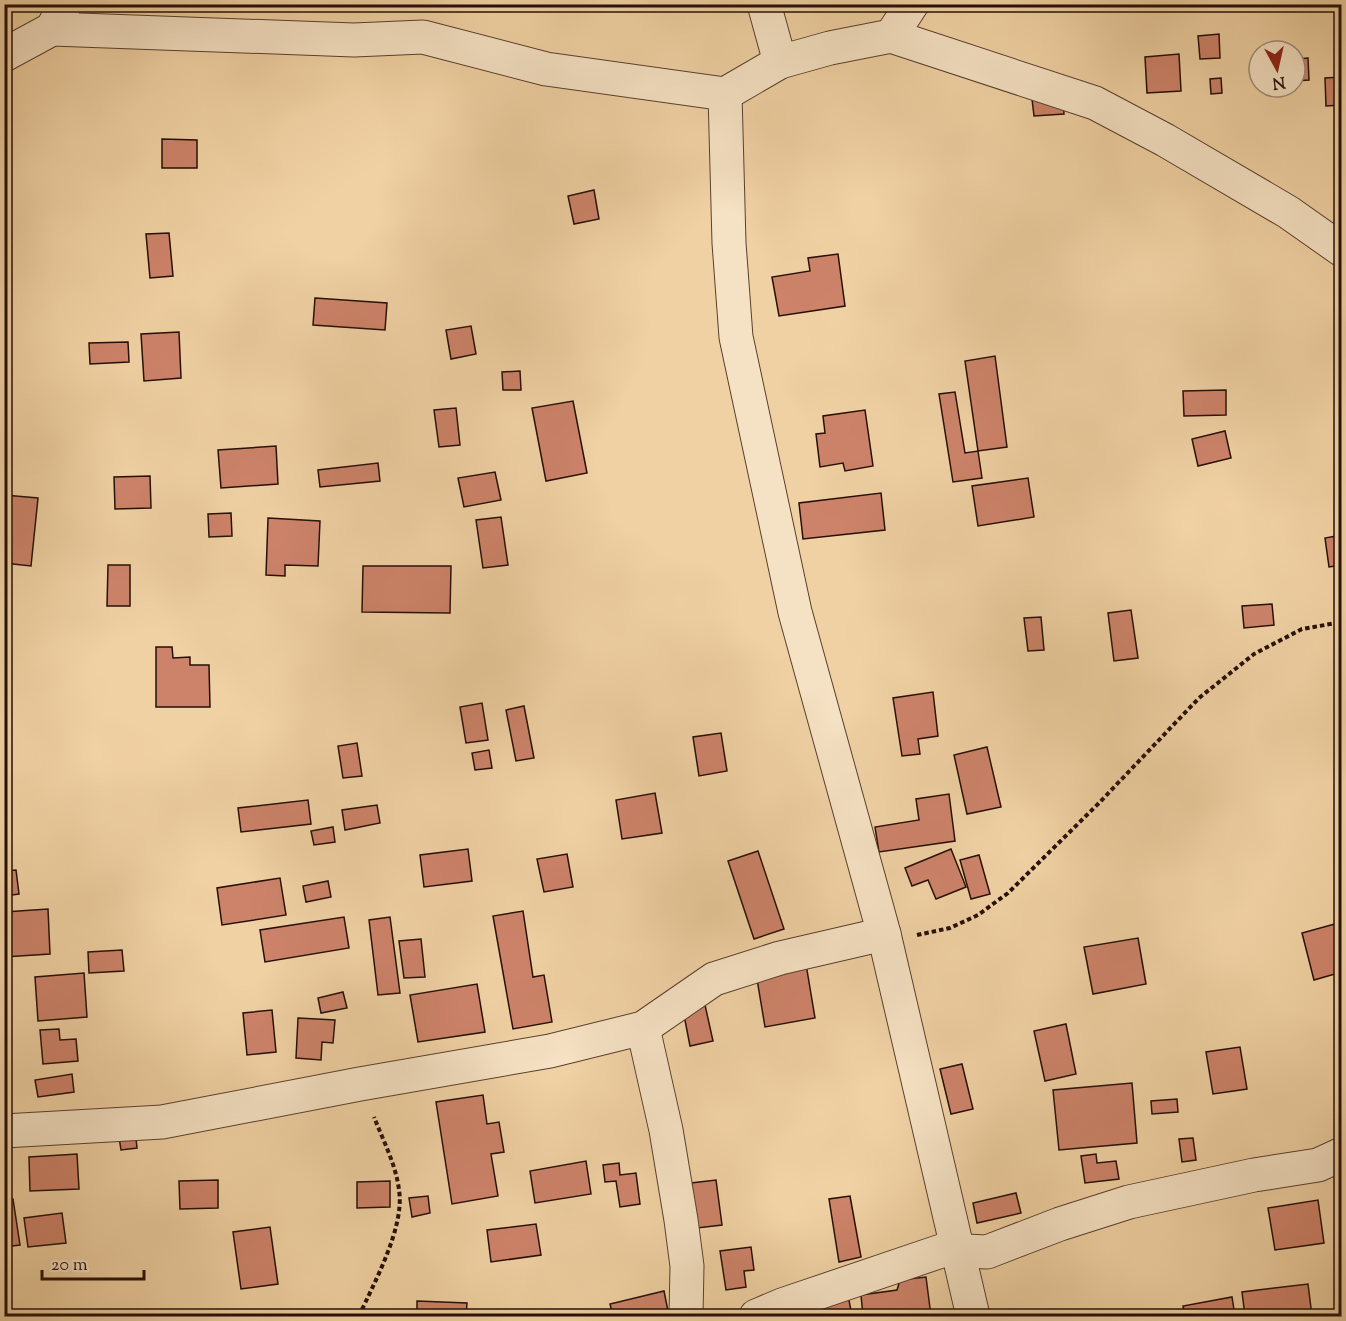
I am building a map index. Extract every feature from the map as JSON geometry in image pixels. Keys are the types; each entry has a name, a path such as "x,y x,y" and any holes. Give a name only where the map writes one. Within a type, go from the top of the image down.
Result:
{"street":[{"path":"764,4 780,62"},
{"path":"891,36 912,4"},
{"path":"4,55 58,17 354,40 423,38 546,69 725,94 780,62 830,48 891,36 1095,103 1165,140 1288,212 1341,250"},
{"path":"725,94 729,243 736,337 795,612 884,934 973,1317"},
{"path":"4,1131 162,1122 550,1051 643,1028 714,979 780,958 884,934"},
{"path":"643,1028 666,1130 681,1220 687,1266 686,1317"},
{"path":"756,1317 782,1305 956,1246 965,1251 987,1252 1071,1220 1129,1202 1254,1175 1318,1165 1341,1154"}],"path":[{"path":"884,934 905,936 927,934 950,928 978,915 1008,893 1208,691 1254,654 1277,641 1302,629 1341,622"},
{"path":"359,1317 396,1233 400,1192 389,1154 360,1084"}],"building":[{"path":"1244,4 1298,4 1298,10 1244,7"},
{"path":"1219,34 1220,58 1200,59 1198,36"},
{"path":"1179,54 1181,91 1147,93 1145,57"},
{"path":"1307,58 1309,80 1307,80"},
{"path":"1342,77 1342,105 1326,106 1325,78"},
{"path":"1221,78 1222,93 1211,94 1210,79"},
{"path":"1063,96 1064,114 1034,116 1032,99"},
{"path":"162,139 197,140 197,168 162,168"},
{"path":"594,190 599,219 574,224 568,196"},
{"path":"169,233 173,276 150,278 146,234"},
{"path":"838,254 845,306 779,316 772,277 810,271 808,258"},
{"path":"315,298 387,303 385,330 313,325"},
{"path":"471,326 476,354 451,359 446,330"},
{"path":"179,332 181,378 144,381 141,334"},
{"path":"128,342 129,362 90,364 89,343"},
{"path":"995,356 1007,447 978,451 965,361"},
{"path":"520,371 521,390 503,390 502,372"},
{"path":"1226,390 1226,415 1184,416 1183,391"},
{"path":"955,392 965,453 978,451 982,478 953,482 939,394"},
{"path":"573,401 587,473 546,481 532,408"},
{"path":"456,408 460,445 439,447 434,410"},
{"path":"865,410 873,466 845,471 843,463 820,467 816,434 825,433 823,416"},
{"path":"1225,431 1231,458 1198,466 1192,439"},
{"path":"276,446 278,484 221,488 218,450"},
{"path":"378,463 380,481 320,487 318,470"},
{"path":"495,472 501,500 464,507 458,478"},
{"path":"150,476 151,508 115,509 114,477"},
{"path":"1028,478 1034,517 978,526 972,486"},
{"path":"881,493 885,530 803,539 799,503"},
{"path":"4,495 38,498 31,566 4,563"},
{"path":"231,513 232,536 209,537 208,514"},
{"path":"501,517 508,565 483,568 476,520"},
{"path":"268,518 320,521 318,566 285,565 285,576 266,575"},
{"path":"1342,535 1342,565 1329,567 1325,538"},
{"path":"108,565 130,565 130,606 107,606"},
{"path":"363,566 451,566 450,613 362,612"},
{"path":"1272,604 1274,625 1244,628 1242,606"},
{"path":"1131,610 1138,658 1114,661 1108,613"},
{"path":"1041,617 1044,650 1028,651 1024,618"},
{"path":"156,647 172,647 173,658 190,657 190,665 209,665 210,707 156,707"},
{"path":"933,692 938,736 918,739 920,754 902,756 893,698"},
{"path":"482,703 488,740 466,743 460,707"},
{"path":"524,706 534,758 516,761 506,710"},
{"path":"721,733 727,771 699,776 693,737"},
{"path":"357,743 362,776 343,778 338,746"},
{"path":"987,747 1001,807 967,814 954,755"},
{"path":"489,750 492,768 475,770 472,753"},
{"path":"4,763 11,764 4,793"},
{"path":"655,793 662,833 622,839 616,800"},
{"path":"949,794 955,841 879,852 875,827 919,820 916,799"},
{"path":"308,800 311,824 241,832 238,808"},
{"path":"377,805 380,823 345,830 342,810"},
{"path":"333,827 335,842 314,845 311,831"},
{"path":"468,849 472,881 424,887 420,855"},
{"path":"951,849 966,887 936,899 928,880 912,886 905,868"},
{"path":"758,851 784,929 754,939 728,861"},
{"path":"567,854 573,887 544,892 537,859"},
{"path":"979,855 990,894 971,899 960,860"},
{"path":"16,870 19,894 4,896 4,871"},
{"path":"280,878 286,915 222,925 217,888"},
{"path":"328,881 331,897 306,902 303,886"},
{"path":"48,909 50,954 4,957 4,912"},
{"path":"523,911 533,977 544,975 552,1022 513,1029 493,916"},
{"path":"344,917 349,948 265,962 260,930"},
{"path":"390,917 400,993 378,995 369,920"},
{"path":"1342,922 1342,972 1314,980 1302,933"},
{"path":"1138,938 1146,984 1093,994 1084,947"},
{"path":"421,939 425,977 404,978 399,941"},
{"path":"122,950 124,971 89,973 88,952"},
{"path":"806,964 815,1018 765,1027 756,973"},
{"path":"84,973 87,1017 38,1021 35,977"},
{"path":"477,984 485,1032 418,1042 410,995"},
{"path":"343,992 347,1008 321,1013 318,998"},
{"path":"705,1005 713,1041 690,1046 683,1010"},
{"path":"272,1010 276,1052 247,1055 243,1013"},
{"path":"298,1018 335,1020 333,1043 322,1042 321,1060 296,1058"},
{"path":"1066,1024 1076,1074 1045,1081 1034,1031"},
{"path":"59,1029 60,1040 76,1039 78,1061 43,1064 40,1030"},
{"path":"1240,1047 1247,1089 1213,1094 1206,1052"},
{"path":"962,1064 973,1109 951,1114 940,1069"},
{"path":"72,1074 74,1092 38,1097 35,1080"},
{"path":"1132,1083 1137,1143 1059,1150 1053,1090"},
{"path":"483,1095 487,1124 499,1122 504,1152 491,1154 498,1196 452,1204 436,1102"},
{"path":"1177,1099 1178,1112 1152,1114 1151,1101"},
{"path":"135,1129 137,1148 121,1150 118,1131"},
{"path":"1193,1138 1196,1160 1182,1162 1179,1139"},
{"path":"77,1154 79,1189 30,1191 29,1157"},
{"path":"1096,1154 1097,1163 1116,1161 1119,1179 1085,1183 1081,1156"},
{"path":"586,1161 591,1194 535,1203 530,1171"},
{"path":"619,1163 620,1175 636,1173 640,1204 620,1207 616,1181 605,1182 603,1165"},
{"path":"218,1180 218,1208 180,1209 179,1181"},
{"path":"716,1180 722,1225 697,1228 691,1183"},
{"path":"390,1181 390,1207 357,1208 357,1182"},
{"path":"1016,1193 1021,1213 977,1223 973,1203"},
{"path":"428,1196 430,1213 412,1217 409,1198"},
{"path":"850,1196 861,1257 839,1262 829,1199"},
{"path":"13,1199 20,1245 4,1247 4,1200"},
{"path":"1318,1200 1324,1243 1275,1250 1268,1208"},
{"path":"62,1213 66,1243 28,1247 24,1218"},
{"path":"536,1224 541,1255 491,1262 487,1230"},
{"path":"270,1227 278,1284 241,1289 233,1232"},
{"path":"751,1247 754,1270 744,1271 746,1287 726,1290 720,1251"},
{"path":"926,1277 931,1316 863,1316 861,1295 897,1290 900,1280"},
{"path":"1308,1284 1312,1316 1245,1316 1242,1292"},
{"path":"664,1291 669,1316 613,1316 610,1304"},
{"path":"848,1295 852,1316 826,1316 823,1299"},
{"path":"1232,1297 1235,1316 1185,1316 1183,1306"},
{"path":"417,1301 467,1303 466,1316 417,1316"}]}
